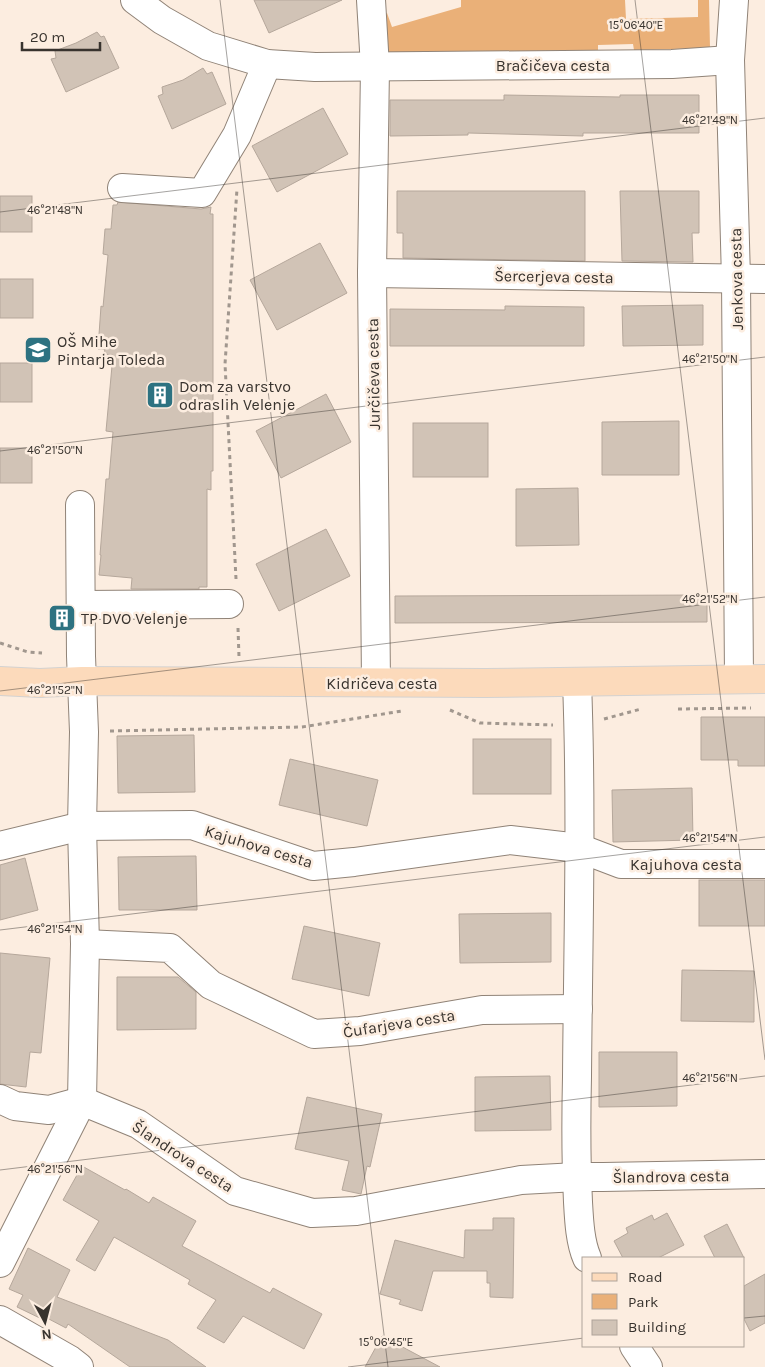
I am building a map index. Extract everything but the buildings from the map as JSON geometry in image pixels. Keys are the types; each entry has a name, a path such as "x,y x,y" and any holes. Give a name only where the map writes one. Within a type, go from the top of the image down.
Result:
{"main road":[{"name":"Kidričeva cesta","path":"0,681 40,683 82,681 485,683 752,679"}],"street":[{"name":"Bračičeva cesta","path":"135,0 162,20 208,46 267,64 315,67 375,67 672,64 730,60"},
{"name":"Jenkova cesta","path":"734,0 730,60 736,279 752,679"},
{"path":"375,67 378,2"},
{"path":"122,188 202,193 237,135 267,64"},
{"name":"Jurčičeva cesta","path":"375,67 372,273 376,682"},
{"name":"Šercerjeva cesta","path":"372,273 765,279"},
{"path":"0,1263 82,1101 85,944 82,826 84,732 80,505"},
{"path":"81,605 234,604"},
{"path":"577,682 579,726 577,1177 579,1216 584,1252 586,1257"},
{"name":"Kajuhova cesta","path":"0,846 82,826 192,825 313,866 510,840 579,848 621,864 765,864"},
{"name":"Čufarjeva cesta","path":"85,944 170,948 211,985 314,1034 360,1031 482,1010 578,1009"},
{"path":"0,1099 15,1106 49,1110 82,1101"},
{"name":"Šlandrova cesta","path":"82,1101 138,1124 235,1191 312,1213 356,1211 521,1180 577,1177 765,1174"},
{"path":"0,1320 79,1367"},
{"path":"635,1347 648,1367"}],"path":[{"path":"238,183 225,364 234,604 239,657"},
{"path":"0,643 28,652 42,653"},
{"path":"671,709 756,708"},
{"path":"447,709 480,723 579,726 641,709"},
{"path":"84,732 302,727 410,710"}],"green space":[{"path":"461,0 625,0 626,19 698,17 698,0 709,0 710,48 634,50 633,44 598,45 598,50 389,53 379,16 387,13 392,27 461,7"}],"place":[{"name":"OŠ Mihe Pintarja Toleda","path":"38,350"},
{"name":"Dom za varstvo odraslih Velenje","path":"160,395"},
{"name":"TP DVO Velenje","path":"62,618"}]}
